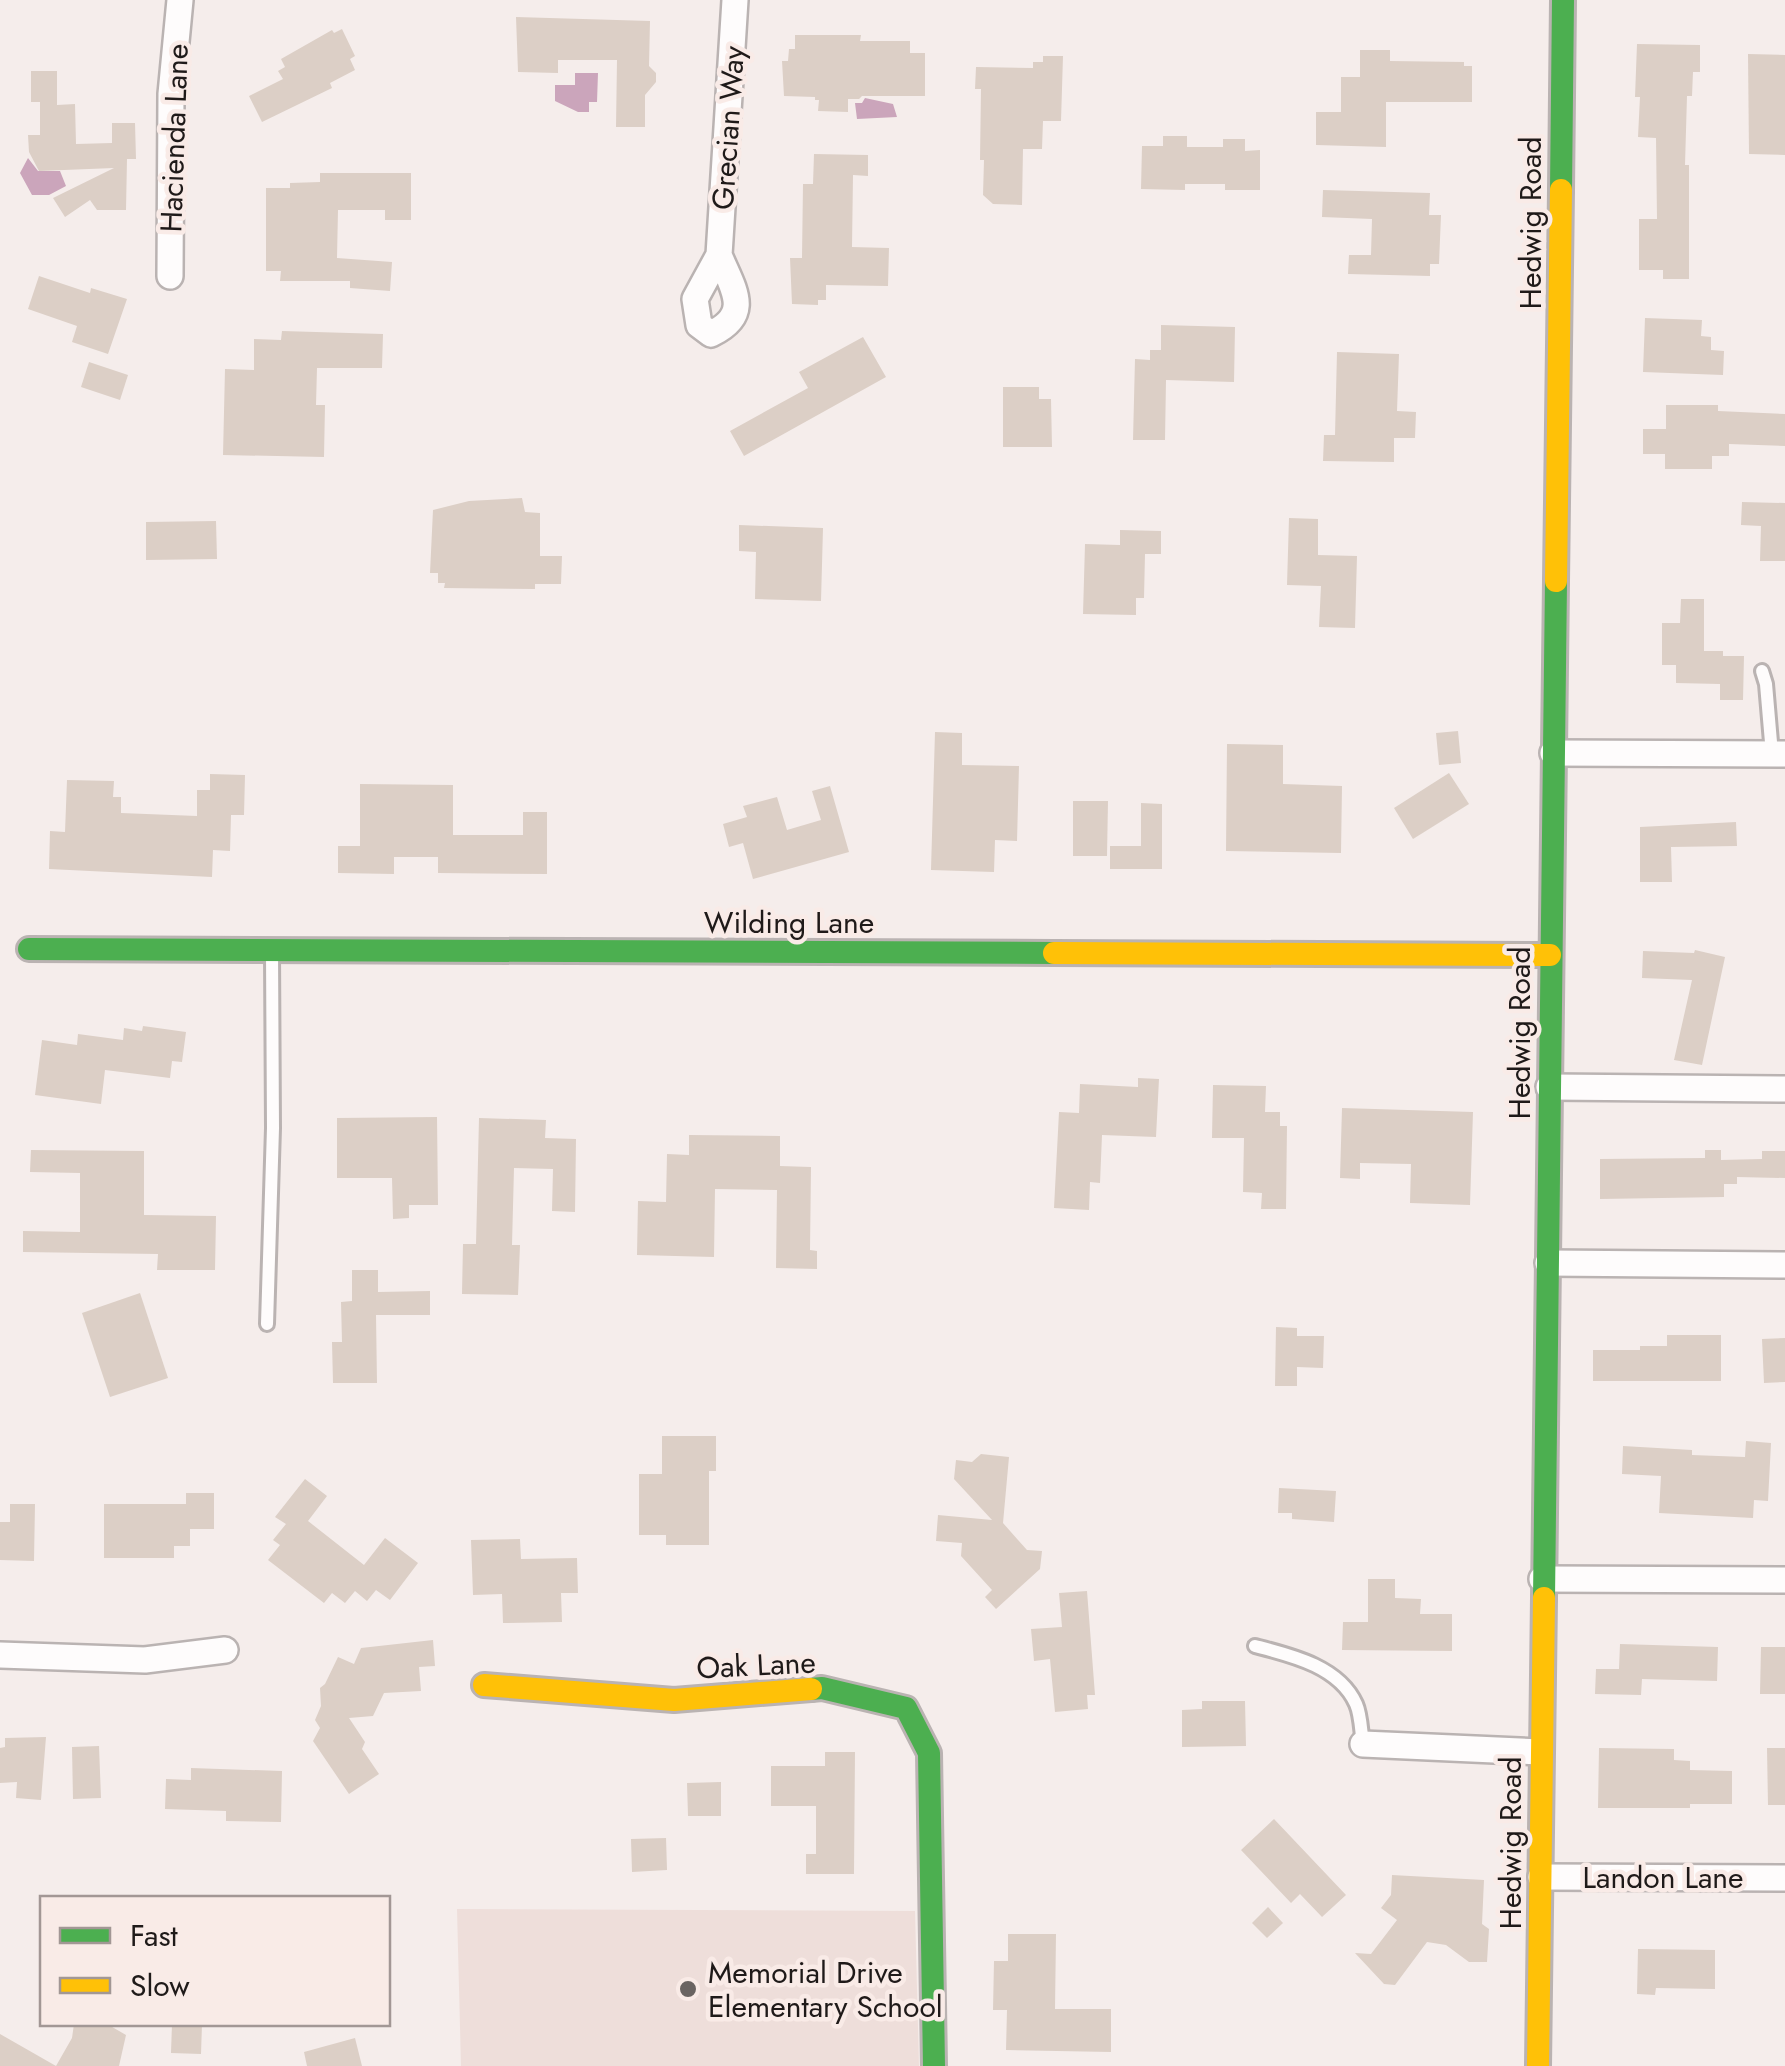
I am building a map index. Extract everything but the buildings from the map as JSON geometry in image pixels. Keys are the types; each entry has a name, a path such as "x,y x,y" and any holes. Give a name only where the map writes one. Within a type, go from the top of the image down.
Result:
{"street":[{"name":"Hacienda Lane","path":"170,276 172,94 180,0"},
{"name":"Grecian Way","path":"719,255 736,0"},
{"name":"Hedwig Road","path":"1538,2066 1563,0"},
{"path":"1553,753 1779,754"},
{"name":"Wilding Lane","path":"29,949 1550,954"},
{"path":"1549,1087 1785,1089"},
{"path":"1548,1264 1785,1264"},
{"path":"1542,1579 1785,1580"},
{"path":"0,1655 145,1660 225,1650"},
{"name":"Oak Lane","path":"484,1684 674,1700 822,1688 906,1708 929,1753 934,2066"},
{"path":"1362,1744 1540,1752"},
{"name":"Landon Lane","path":"1540,1877 1785,1878"}],"lane":[{"path":"1762,671 1779,754"},
{"path":"267,1324 273,1128 272,951"},
{"path":"1254,1646 1296,1656 1334,1676 1356,1704 1362,1744"}],"shaded area":[{"path":"575,73 598,73 597,102 589,102 589,112 578,112 555,101 555,85 575,85"},
{"path":"865,98 893,104 897,117 857,119 855,103 862,103"},
{"path":"28,158 38,171 60,171 66,186 49,195 32,195 20,173"},
{"name":"Memorial Drive Elementary School","path":"457,1909 915,1911 919,2066 461,2066"}],"traffic: fast":[{"path":"1561,190 1563,0"},
{"path":"1544,1598 1556,581"},
{"path":"29,949 1054,953"},
{"path":"811,1689 822,1688 906,1708 929,1753 934,2066"}],"traffic: slow":[{"path":"1556,581 1561,190"},
{"path":"1054,953 1550,955"},
{"path":"1538,2066 1544,1598"},
{"path":"484,1685 674,1700 811,1689"}],"place":[{"name":"Memorial Drive Elementary School","path":"688,1989"}]}
